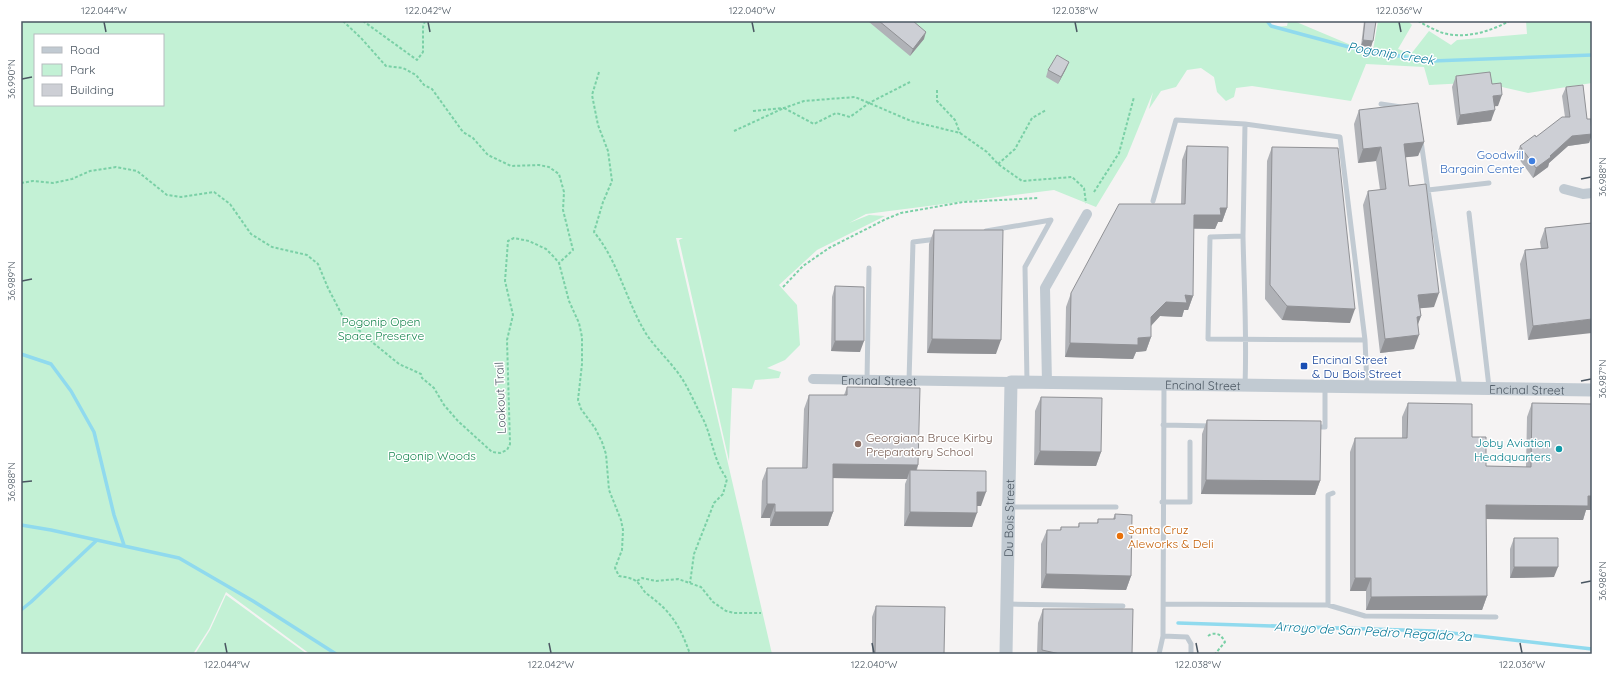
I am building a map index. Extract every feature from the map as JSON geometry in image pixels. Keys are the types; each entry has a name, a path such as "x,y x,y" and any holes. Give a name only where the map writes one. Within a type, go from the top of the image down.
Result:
{"street":[{"path":"1564,189 1583,194 1592,193"},
{"path":"1047,383 1045,288 1087,214"},
{"name":"Encinal Street","path":"813,379 1592,390"},
{"name":"Du Bois Street","path":"1006,654 1011,382"}],"lane":[{"path":"1381,104 1409,108"},
{"path":"1153,201 1176,120 1244,124 1340,137 1365,340 1368,387"},
{"path":"1244,124 1243,236 1245,385"},
{"path":"1420,131 1460,388"},
{"path":"1428,190 1489,183"},
{"path":"1469,213 1489,388"},
{"path":"982,231 1051,220 1025,267 1027,383"},
{"path":"1243,236 1210,237 1208,340 1365,340"},
{"path":"909,381 913,242 944,238"},
{"path":"867,380 868,268"},
{"path":"1160,654 1163,636 1162,502 1164,384"},
{"path":"1310,427 1325,427 1325,386"},
{"path":"1163,425 1214,426"},
{"path":"1162,502 1190,502 1190,442"},
{"path":"1328,605 1328,495 1333,493"},
{"path":"1008,507 1116,507"},
{"path":"1007,604 1123,606"},
{"path":"1163,604 1328,605 1365,616 1496,617"},
{"path":"1163,636 1187,637 1191,644 1190,654"}],"path":[{"path":"342,21 361,38 386,66 403,68 416,75 424,85 435,92 451,118 463,132 473,138 488,154 511,166 539,165 550,167 558,174 564,192 563,210 573,250 559,263 569,301 579,323 582,337 582,364 578,400 581,409 595,428 602,442 606,454 609,490 622,525 622,550 615,568 619,576 637,581 646,594 659,602 674,619 690,654"},
{"path":"363,21 417,60 423,52 423,27 425,21"},
{"path":"1418,21 1442,33 1468,35 1500,26 1509,21"},
{"path":"599,72 592,95 598,125 608,151 612,181 603,202 594,232 605,245 616,274 627,292 631,307 646,333 681,377 703,419 718,467 727,479 723,494 714,502 694,554 690,582"},
{"path":"753,111 784,108 814,124 836,113 850,117 869,103 910,82"},
{"path":"937,90 937,101 955,120 960,133"},
{"path":"734,130 804,101 855,97 912,121 960,133 987,152 998,164 1022,181 1072,177 1084,188 1087,214"},
{"path":"1094,192 1119,153 1134,97"},
{"path":"998,164 1015,149 1032,118 1046,110"},
{"name":"Lookout Trail","path":"21,183 33,181 53,183 72,179 90,171 116,166 137,171 167,195 181,197 214,192 230,204 251,234 272,247 307,255 318,264 342,315 399,364 421,374 458,421 492,452 500,453 507,450 510,444 507,340 512,315 505,280 508,241 514,238 546,249 559,263"},
{"path":"783,288 803,266 829,248 901,213 963,202 1039,198"},
{"path":"637,581 642,578 656,581 678,579 690,582 702,587 713,602 726,611 734,613 761,613"},
{"path":"1208,636 1217,633 1222,635 1225,642 1215,654"}],"green space":[{"name":"Pogonip Woods","path":"21,21 1267,21 1272,27 1287,26 1288,21 1294,21 1358,48 1373,50 1378,21 1408,21 1412,25 1398,49 1411,54 1429,31 1451,45 1457,40 1527,34 1526,21 1592,21 1592,83 1528,93 1489,84 1487,82 1429,85 1424,67 1366,64 1351,101 1252,86 1236,88 1234,97 1226,101 1217,92 1214,77 1201,68 1187,70 1176,87 1161,91 1149,109 1153,92 1127,156 1096,207 1054,190 866,214 849,223 869,215 885,216 817,250 779,285 797,305 800,345 785,360 767,368 781,372 779,378 755,380 752,389 732,388 729,461 679,240 683,238 676,238 772,654 310,654 226,592 209,629 193,654 21,654"},
{"path":"226,595 307,654 195,654 210,630"}],"building":[{"path":"879,21 913,21 926,32 913,49"},
{"path":"1365,21 1376,21 1373,41 1363,40"},
{"path":"1057,55 1069,62 1061,77 1048,70"},
{"path":"1490,72 1492,84 1501,83 1502,95 1493,96 1495,110 1460,115 1456,76"},
{"path":"1583,85 1587,119 1591,119 1592,134 1572,136 1550,156 1551,157 1536,168 1520,146 1535,135 1536,137 1562,117 1570,117 1566,87"},
{"path":"1418,103 1424,142 1404,144 1409,186 1426,184 1439,293 1418,295 1421,316 1417,317 1419,335 1385,339 1368,191 1386,189 1381,147 1363,149 1359,110"},
{"path":"1187,146 1228,147 1227,208 1220,208 1221,215 1194,215 1193,296 1185,295 1187,303 1166,302 1151,317 1151,337 1138,338 1138,345 1070,343 1071,293 1119,204 1185,204"},
{"path":"1272,147 1338,148 1355,309 1287,306 1270,285"},
{"path":"1592,223 1592,319 1533,326 1525,250 1548,248 1545,228"},
{"path":"934,230 1003,230 1001,340 932,339"},
{"path":"835,286 864,287 864,341 835,341"},
{"name":"Georgiana Bruce Kirby Preparatory School","path":"847,387 920,388 918,465 833,464 833,512 775,512 775,504 767,504 767,468 807,468 809,395 847,395"},
{"path":"1041,397 1102,398 1101,452 1040,451"},
{"path":"1408,403 1472,404 1472,437 1486,437 1486,466 1531,467 1532,403 1592,404 1592,496 1588,496 1588,506 1486,505 1487,596 1371,597 1371,578 1355,578 1355,438 1407,438"},
{"path":"1207,420 1321,421 1320,481 1206,480"},
{"path":"910,470 986,471 986,492 977,492 977,513 910,512"},
{"path":"1115,514 1132,515 1131,576 1046,574 1047,530 1061,530 1061,527 1079,527 1079,523 1098,523 1098,519 1115,519"},
{"path":"1514,538 1558,538 1558,567 1514,567"},
{"path":"876,606 945,607 944,654 875,654"},
{"path":"1043,609 1133,609 1132,654 1060,654 1042,650"}],"waterway":[{"name":"Pogonip Creek","path":"1267,21 1271,26 1360,50 1432,61 1592,55"},
{"path":"21,354 51,364 71,391 94,432 114,515 124,545"},
{"path":"21,525 51,530 179,558 253,601 336,654"},
{"path":"21,610 97,540"},
{"name":"Arroyo de San Pedro Regaldo 2a","path":"1178,623 1434,631 1592,649"}],"place":[{"name":"Goodwill Bargain Center","path":"1532,161"},
{"name":"Encinal Street & Du Bois Street","path":"1304,366"},
{"name":"Georgiana Bruce Kirby Preparatory School","path":"858,444"},
{"name":"Joby Aviation Headquarters","path":"1559,449"},
{"name":"Santa Cruz Aleworks & Deli","path":"1120,536"}],"park label":[{"name":"Pogonip Open Space Preserve","path":"381,328"}]}
